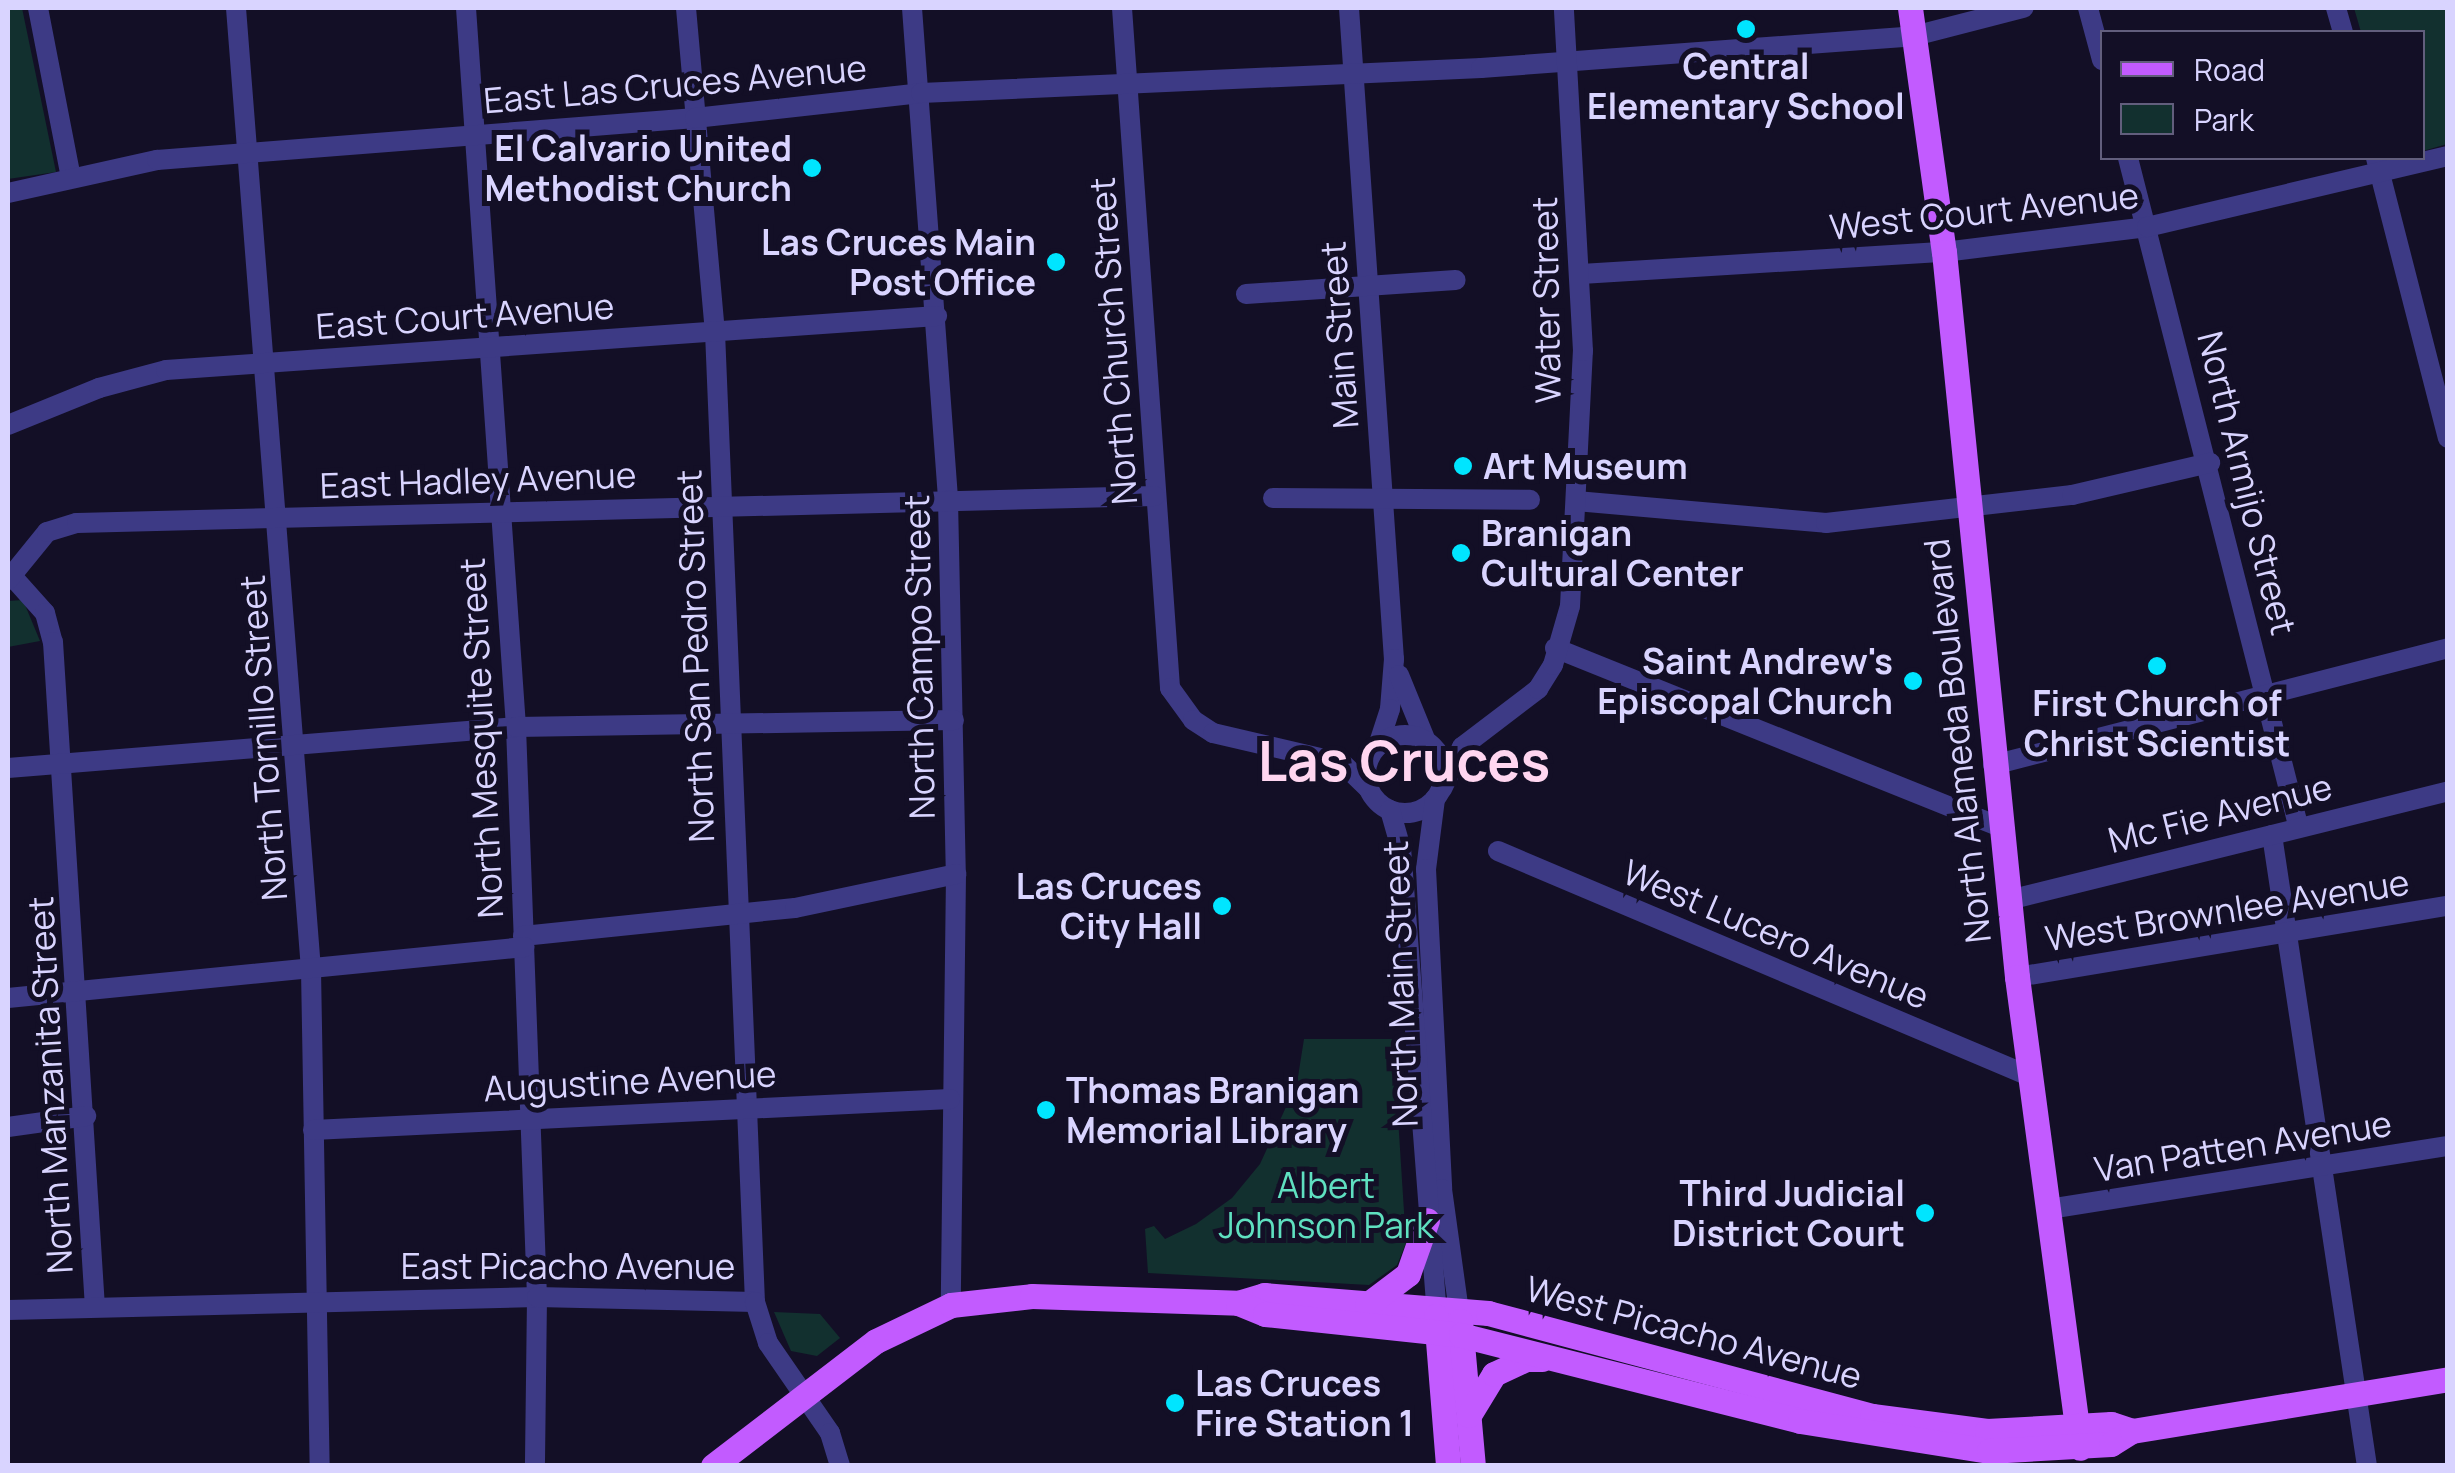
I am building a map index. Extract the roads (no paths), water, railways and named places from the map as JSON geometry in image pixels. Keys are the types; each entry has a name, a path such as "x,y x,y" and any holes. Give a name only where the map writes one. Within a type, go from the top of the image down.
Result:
{"main road":[{"name":"North Alameda Boulevard","path":"1910,8 1944,252 2017,977 2080,1448"},
{"path":"1367,1305 1408,1274 1427,1220"},
{"name":"West Picacho Avenue","path":"1238,1303 1264,1295 1367,1305 1872,1416 2080,1448"},
{"path":"713,1466 876,1341 951,1305 1032,1296 1238,1303 1265,1314 1448,1322"},
{"name":"West Picacho Avenue","path":"1448,1322 1562,1360 1800,1421 1917,1443 1989,1451 2080,1448 2111,1424 2132,1431 2448,1379"},
{"name":"North Main Street","path":"1448,1322 1469,1416 1473,1466"},
{"name":"North Main Street","path":"1448,1322 1448,1466"},
{"path":"1469,1416 1494,1374 1526,1358 1562,1360"}],"street":[{"path":"38,8 71,178"},
{"name":"North Tornillo Street","path":"236,8 252,156 298,744 311,970 313,1130 322,1302 320,1466"},
{"name":"North Mesquite Street","path":"466,8 479,137 516,728 537,1296 535,1466"},
{"name":"North San Pedro Street","path":"686,8 715,332 755,1302"},
{"name":"North Campo Street","path":"912,8 948,500 956,874 950,1099 951,1305"},
{"name":"North Church Street","path":"1122,8 1155,496 1174,700 1203,727 1260,748 1342,763 1368,788"},
{"name":"Main Street","path":"1348,8 1394,658 1390,709 1376,748"},
{"name":"Water Street","path":"1438,794 1462,746 1538,688 1570,606 1581,274 1564,8"},
{"name":"East Las Cruces Avenue","path":"8,193 158,160 479,137 921,93 1353,74 1914,36 2023,8"},
{"path":"2088,8 2100,53"},
{"name":"North Armijo Street","path":"2129,160 2210,463 2298,825"},
{"name":"West Court Avenue","path":"1581,274 1944,252 2147,227 2378,165 2417,160"},
{"path":"2378,165 2443,399 2448,438"},
{"path":"1246,294 1456,280"},
{"name":"East Court Avenue","path":"8,425 134,376 492,345 937,316"},
{"path":"1576,500 1826,523 2072,496 2210,463"},
{"name":"East Hadley Avenue","path":"9,578 59,526 1155,496"},
{"path":"1274,498 1530,500"},
{"name":"North Manzanita Street","path":"9,578 50,626 78,990 95,1307"},
{"path":"1556,648 2000,828"},
{"name":"Water Street","path":"1429,743 1504,709 1556,648"},
{"path":"1993,766 2448,648"},
{"name":"Main Street","path":"1394,658 1429,743"},
{"path":"1170,670 1203,715 1240,733 1328,750 1376,748 1396,736 1429,743 1444,764 1438,794 1414,812 1390,810 1368,788 1376,748"},
{"path":"8,768 516,728 954,720"},
{"name":"Mc Fie Avenue","path":"2009,900 2272,835 2298,825 2448,791"},
{"name":"North Main Street","path":"1438,794 1427,887 1448,1322"},
{"name":"North Main Street","path":"1390,810 1402,864 1427,1220 1448,1322"},
{"path":"2272,835 2368,1466"},
{"name":"West Lucero Avenue","path":"1498,850 2029,1076"},
{"path":"8,998 311,970 740,916 956,874"},
{"name":"West Brownlee Avenue","path":"2017,977 2286,937 2448,906"},
{"name":"Augustine Avenue","path":"313,1130 950,1099"},
{"path":"8,1128 86,1116"},
{"name":"Van Patten Avenue","path":"2050,1209 2448,1146"},
{"name":"East Picacho Avenue","path":"8,1310 537,1296 755,1302 768,1342 802,1394"},
{"path":"802,1394 830,1433 840,1466"}],"place":[{"name":"Central Elementary School","path":"1746,29"},
{"name":"El Calvario United Methodist Church","path":"812,168"},
{"name":"Las Cruces Main Post Office","path":"1056,262"},
{"name":"Art Museum","path":"1463,466"},
{"name":"Branigan Cultural Center","path":"1461,553"},
{"name":"First Church of Christ Scientist","path":"2157,666"},
{"name":"Saint Andrew's Episcopal Church","path":"1913,681"},
{"name":"Las Cruces City Hall","path":"1222,906"},
{"name":"Thomas Branigan Memorial Library","path":"1046,1110"},
{"name":"Third Judicial District Court","path":"1925,1213"},
{"name":"Las Cruces Fire Station 1","path":"1175,1403"}],"district":[{"name":"Las Cruces","path":"1404,761"}],"park label":[{"name":"Albert Johnson Park","path":"1326,1205"}]}
